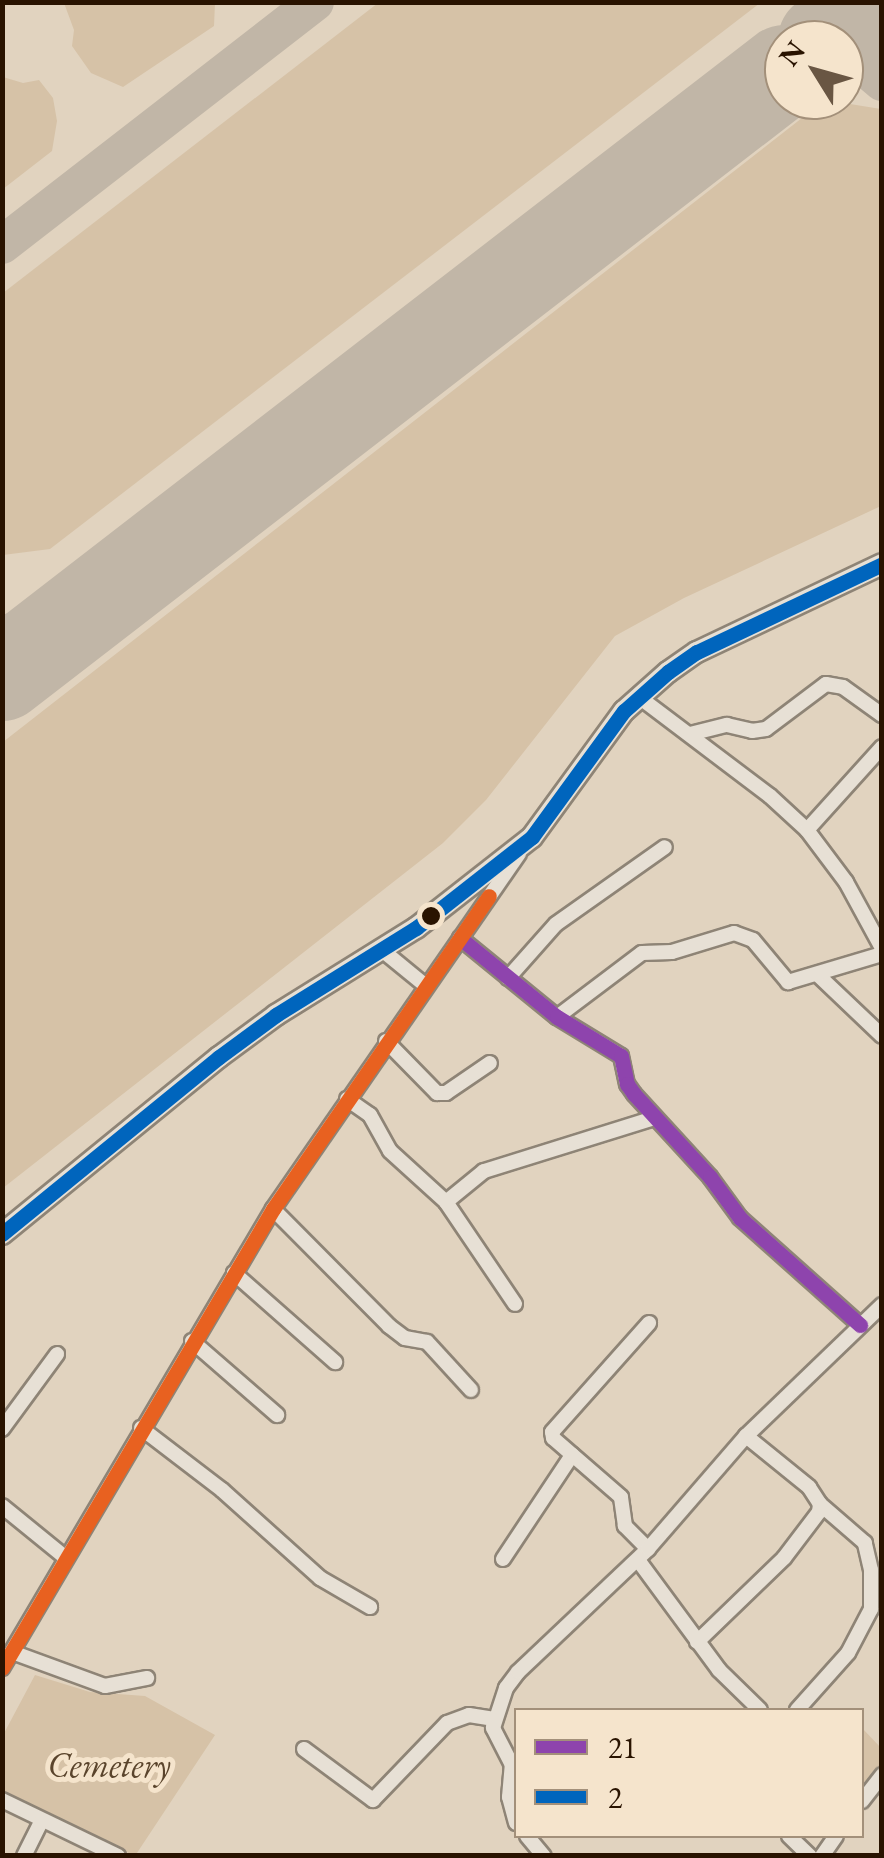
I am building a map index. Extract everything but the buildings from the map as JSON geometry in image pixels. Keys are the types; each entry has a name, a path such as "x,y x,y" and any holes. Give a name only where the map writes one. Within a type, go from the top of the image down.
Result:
{"main road":[{"path":"2,1234 219,1057 416,928 532,837 600,740 639,697 697,652 882,564"}],"street":[{"path":"690,734 727,725 752,732 766,729 826,684 843,687 882,715"},
{"path":"556,1017 588,998 642,952 672,952 734,933 753,940 788,982 882,951 846,882 807,830 639,697"},
{"path":"807,830 882,748"},
{"path":"2,1668 273,1209 386,1041 532,837"},
{"path":"508,978 556,924 665,847"},
{"path":"460,938 556,1017 625,1059 627,1084 710,1177 740,1218 860,1325"},
{"path":"382,950 426,986"},
{"path":"818,975 882,1036"},
{"path":"386,1041 437,1092 446,1093 490,1063"},
{"path":"347,1099 370,1115 390,1151 446,1202 515,1304"},
{"path":"446,1202 484,1171 654,1118"},
{"path":"273,1209 389,1326 405,1338 427,1342 472,1390"},
{"path":"234,1274 335,1362"},
{"path":"514,1816 508,1797 512,1765 493,1728 493,1720 518,1672 643,1554 746,1436 880,1308"},
{"path":"650,1323 554,1427 553,1438 621,1497 625,1526 696,1642 758,1708"},
{"path":"192,1341 277,1415"},
{"path":"2,1429 57,1354"},
{"path":"141,1428 222,1490 320,1578 370,1608"},
{"path":"746,1436 809,1488 820,1504 864,1543 871,1570 871,1609 848,1653 799,1708"},
{"path":"503,1559 572,1454"},
{"path":"696,1642 784,1558 820,1504"},
{"path":"4,1512 66,1558"},
{"path":"12,1652 96,1684 148,1678"},
{"path":"304,1750 373,1800 446,1723 469,1715 493,1720"},
{"path":"864,1798 881,1775"},
{"path":"2,1800 118,1856"},
{"path":"24,1856 42,1820"},
{"path":"791,1838 810,1856"}],"green space":[{"path":"64,3 215,3 214,26 123,87 91,73 72,46 74,30"},
{"path":"378,3 760,3 50,549 3,555 3,293"},
{"path":"3,77 23,83 39,80 53,98 57,121 52,151 3,189"},
{"path":"864,106 881,109 881,506 684,598 615,636 486,800 443,843 3,1188 3,742 799,120 864,120"},
{"name":"Cemetery","path":"35,1675 90,1692 145,1696 215,1735 135,1856 3,1794 2,1737"},
{"path":"864,1730 882,1749 881,1769 864,1791"}],"taxiway":[{"path":"2,245 315,2"},
{"path":"864,67 882,82"},
{"path":"2,634 75,619"}],"runway":[{"path":"849,20 871,2"},
{"path":"2,675 764,86"}],"transit line":[{"name":"2","path":"2,1234 219,1057 276,1015 416,928 532,837 624,711 668,672 697,652 882,564"},
{"path":"2,1668 273,1209 489,896"},
{"name":"21","path":"460,938 557,1017 621,1056 627,1084 634,1094 710,1177 740,1218 860,1325"}]}
